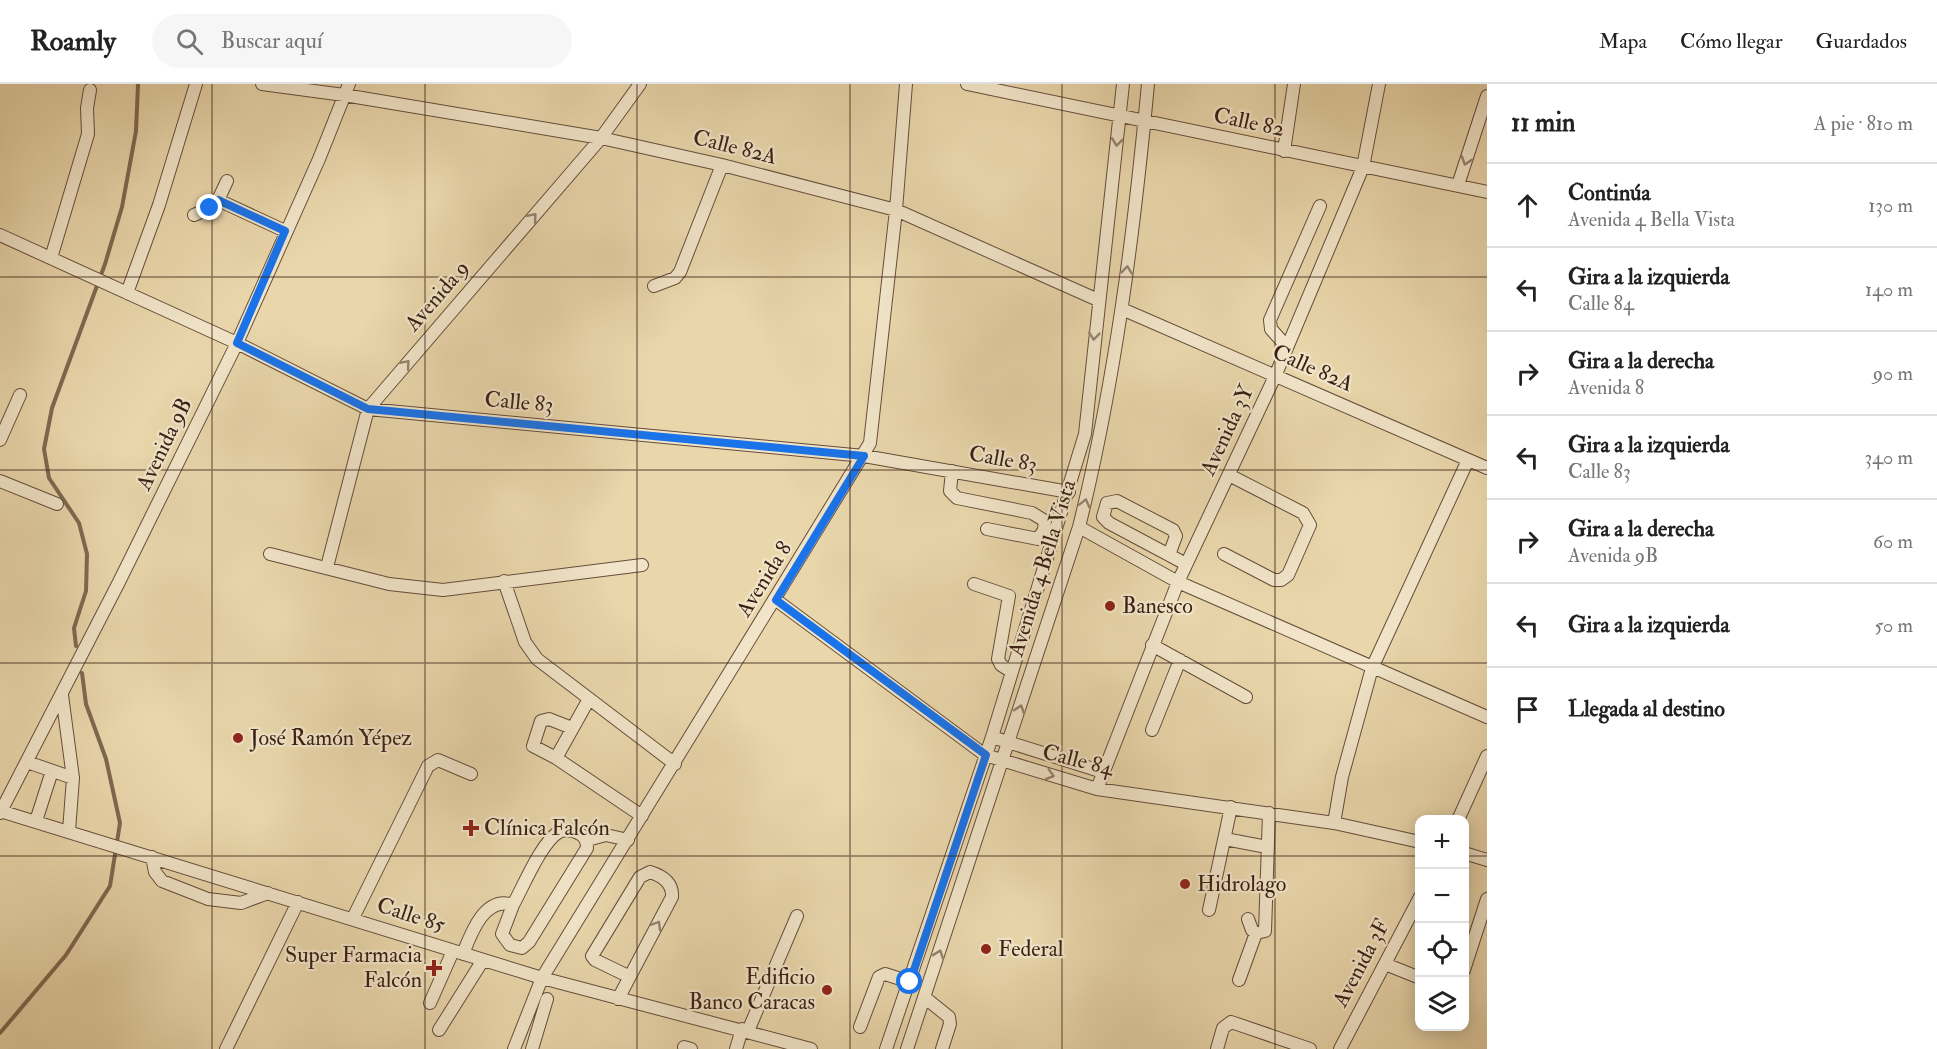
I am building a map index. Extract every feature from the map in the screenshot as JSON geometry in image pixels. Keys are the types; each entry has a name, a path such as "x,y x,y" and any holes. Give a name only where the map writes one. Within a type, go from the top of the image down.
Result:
{"street":[{"path":"128,292 159,205 196,84"},
{"name":"Calle 82A","path":"262,84 346,89 601,138 722,165 896,210 1098,300"},
{"name":"Avenida 9","path":"327,567 368,409 601,138 640,84"},
{"name":"Avenida 8","path":"514,1049 542,978 776,600 870,443 896,210 906,84"},
{"name":"Calle 82","path":"967,84 1487,192"},
{"name":"Avenida 4 Bella Vista","path":"886,1049 992,737 1085,434 1123,84"},
{"name":"Avenida 4 Bella Vista","path":"907,1049 1010,743 1079,527 1100,442 1122,309 1148,84"},
{"path":"1284,151 1294,84"},
{"name":"Avenida 3Y","path":"1097,789 1178,582 1276,374 1363,167 1379,84"},
{"name":"Avenida 9B","path":"0,812 62,695 237,343 319,159 346,89"},
{"path":"51,258 88,134 87,108 90,90"},
{"path":"1458,185 1487,96"},
{"path":"654,286 675,278 680,272 722,165"},
{"path":"194,215 210,208 218,200 227,181"},
{"path":"218,200 285,231"},
{"path":"1287,347 1271,329 1270,320 1320,206"},
{"name":"Calle 83","path":"0,235 237,343 368,409 864,456 1069,492"},
{"name":"Calle 82A","path":"1122,309 1276,374 1487,468"},
{"path":"0,440 20,395"},
{"path":"1334,823 1342,777 1372,668 1468,460"},
{"path":"952,471 950,491 957,498 1032,513 1045,520 1044,530 1038,539 987,529"},
{"path":"1224,554 1274,580 1281,580 1288,575 1310,525 1303,513 1229,475"},
{"path":"0,481 57,504"},
{"path":"1169,555 1176,536 1173,530 1117,501 1107,503 1103,510 1105,520 1169,555 1186,564"},
{"path":"1079,527 1178,582 1487,717"},
{"path":"270,554 389,584 443,590 642,565"},
{"path":"504,581 530,651 537,659 675,764"},
{"path":"974,584 1009,596 998,659 1001,665 1012,672"},
{"name":"Calle 84","path":"776,600 986,755 1003,762 1097,789 1334,823 1415,841"},
{"path":"1152,645 1246,697"},
{"path":"1152,730 1180,660"},
{"path":"62,695 73,778 69,831"},
{"path":"556,758 589,699"},
{"path":"572,728 549,719 541,721 533,746 556,758 642,816"},
{"name":"Calle 84","path":"992,737 1103,772"},
{"path":"1460,815 1487,756"},
{"path":"353,918 428,766 438,760 471,774"},
{"path":"27,762 73,778"},
{"path":"36,821 52,771"},
{"path":"1209,910 1231,807"},
{"name":"Calle 85","path":"0,812 69,831 542,978 811,1049"},
{"path":"1256,933 1265,931 1266,927 1269,813"},
{"path":"570,830 582,835 586,840 585,851 529,942 522,948 510,945 502,934 513,904 544,849 555,835 570,830"},
{"path":"586,840 606,835 628,840"},
{"path":"1225,839 1267,847"},
{"path":"1469,855 1487,860"},
{"path":"152,857 155,872 162,881 208,899 242,903 268,893"},
{"path":"618,999 628,976 672,897 671,886 667,881 650,872 640,877 592,956 595,960 628,976"},
{"path":"1469,955 1487,899"},
{"path":"226,1049 298,902"},
{"path":"429,1003 458,952 490,907 501,902 513,904"},
{"name":"Avenida 3F","path":"1340,1049 1415,905"},
{"path":"736,1049 797,916"},
{"path":"1248,919 1250,927 1256,933"},
{"path":"1239,980 1256,933"},
{"path":"439,1030 483,960"},
{"path":"1385,964 1417,977"},
{"path":"860,1027 879,977 885,974 910,982"},
{"path":"924,997 949,1017 950,1024 942,1049"},
{"path":"532,1049 547,999"},
{"path":"1217,1049 1223,1028 1231,1022 1310,1049"}],"waterway":[{"path":"76,646 74,628 86,591 87,554 79,523 49,478 44,449 52,408 105,264 122,207 136,131 138,84"},
{"path":"0,1033 66,955 110,886 120,823 106,759 86,704 82,673"}],"place":[{"name":"Banesco","path":"1110,606"},
{"name":"José Ramón Yépez","path":"238,738"},
{"name":"Clínica Falcón","path":"471,828"},
{"name":"Hidrolago","path":"1185,884"},
{"name":"Federal","path":"986,949"},
{"name":"Super Farmacia Falcón","path":"434,968"},
{"name":"Edificio Banco Caracas","path":"827,990"}],"route":[{"path":"210,208 218,200 285,231 237,343 368,409 864,456 776,600 986,755 910,982"}]}
